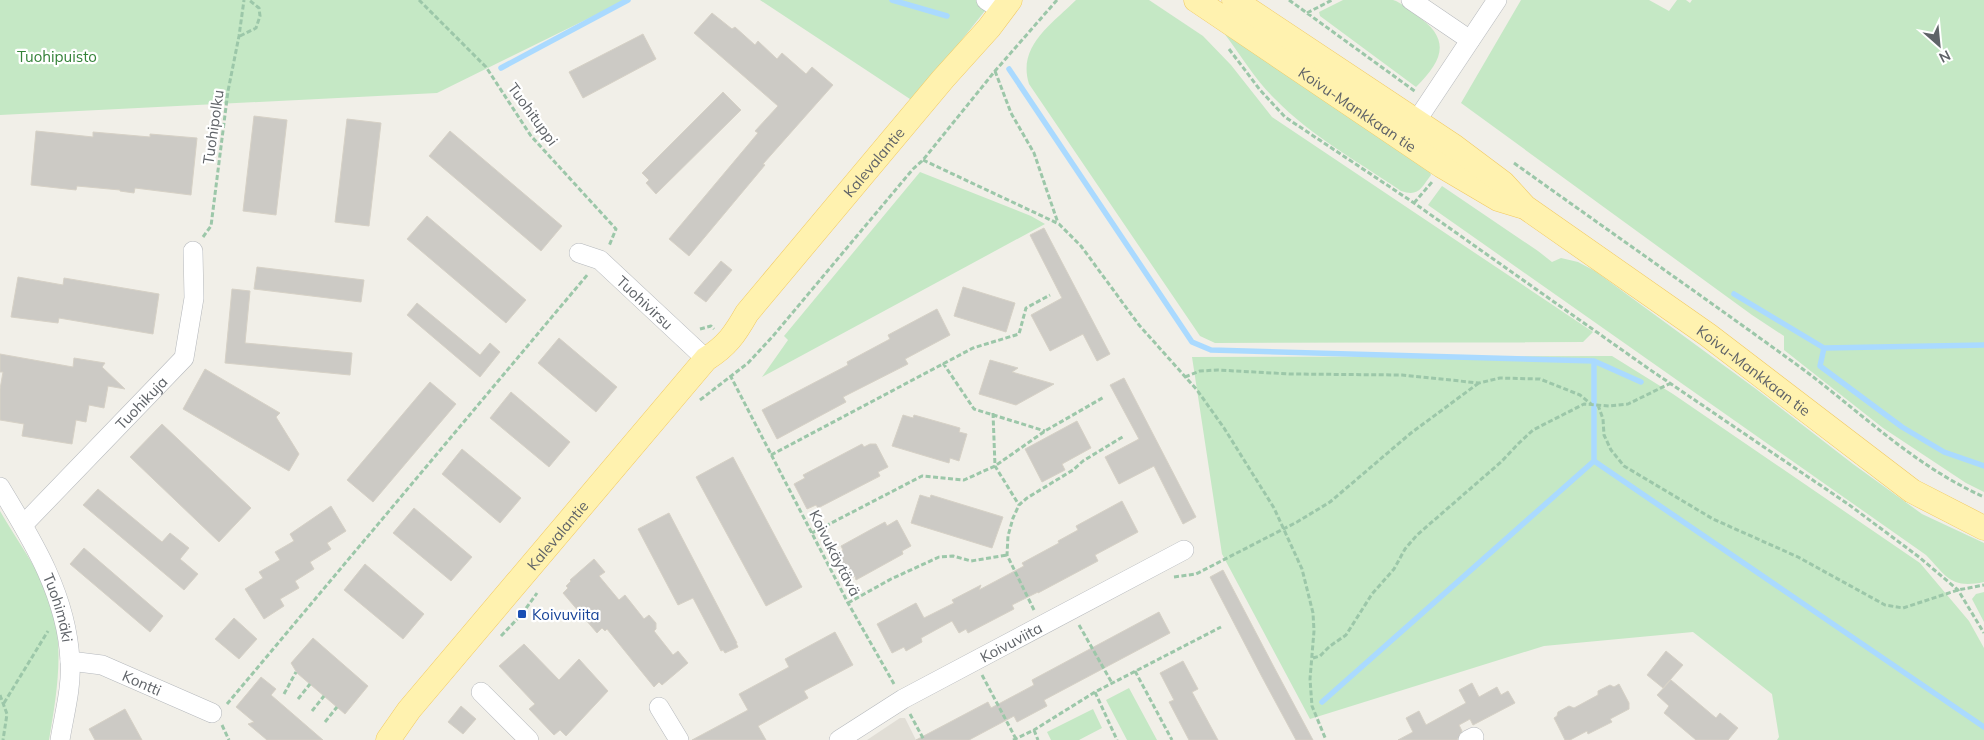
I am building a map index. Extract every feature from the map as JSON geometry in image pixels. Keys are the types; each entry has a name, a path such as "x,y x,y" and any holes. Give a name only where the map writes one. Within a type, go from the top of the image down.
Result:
{"main road":[{"name":"Koivu-Mankkaan tie","path":"1196,0 1403,142 1498,199 1525,207"},
{"name":"Koivu-Mankkaan tie","path":"1234,0 1423,111 1503,183 1525,207 1708,335 1912,491 1984,528"},
{"name":"Kalevalantie","path":"388,740 409,710 706,359 721,349 736,333 747,313 943,79 1004,3"},
{"name":"Kalevalantie","path":"375,740 409,710"}],"street":[{"path":"1403,142 1497,0"},
{"path":"1416,2 1470,40"},
{"name":"Tuohikuja","path":"23,525 184,358 194,298 193,252"},
{"name":"Tuohivirsu","path":"579,253 604,253 706,359"},
{"name":"Tuohimäki","path":"0,487 51,578 62,608 70,661 70,677 60,740"},
{"name":"Koivuviita","path":"839,740 903,699 1184,550"},
{"name":"Kontti","path":"70,661 102,665 218,714"},
{"path":"481,692 529,740"},
{"path":"659,707 679,740"}],"path":[{"name":"Tuohipolku","path":"193,252 211,226 228,91 244,0"},
{"path":"239,36 256,28 260,16 259,8 249,0"},
{"name":"Tuohituppi","path":"419,0 486,67 531,136 616,229 604,253"},
{"path":"693,406 730,375 748,363 773,336 913,169 923,160 994,71 1057,0"},
{"path":"1289,0 1423,111"},
{"path":"1307,13 1332,0"},
{"path":"1232,54 1260,90 1285,116 1414,203 1848,504 1919,557 1958,590 1984,633"},
{"path":"994,71 1011,112 1034,154 1059,224"},
{"path":"1508,158 1801,368 1918,460 1964,488 1984,497"},
{"path":"923,160 1059,224 1080,246 1139,325 1197,390 1224,428 1274,508 1302,569 1309,593 1313,622 1313,658 1310,679 1312,706 1326,740"},
{"path":"229,740 218,714 604,253"},
{"path":"771,455 973,348 1019,334 1026,308 1050,295"},
{"path":"943,363 974,409 1046,431"},
{"path":"1185,378 1200,371 1218,370 1290,374 1402,375 1480,382 1500,378 1540,379 1580,395 1592,405"},
{"name":"Koivukäytävä","path":"730,375 848,603 903,699 924,740"},
{"path":"1196,574 1297,522 1330,502 1411,433 1480,382"},
{"path":"1313,658 1320,656 1346,635 1372,594 1394,569 1405,549 1417,535 1501,462 1533,430 1584,404 1609,406 1628,404 1671,383"},
{"path":"812,533 922,476 964,480 995,466 1046,431 1104,397"},
{"path":"1598,405 1603,418 1604,435 1611,450 1624,466 1713,519 1798,557 1885,605 1903,608 1958,590 1984,585"},
{"path":"992,413 995,466 1019,505"},
{"path":"1042,625 1007,555 1008,536 1012,518 1019,505 1027,498 1124,436"},
{"path":"848,603 891,579 939,557 953,556 971,561 1007,555"},
{"path":"496,641 522,614 539,591"},
{"path":"4,703 62,608"},
{"path":"1077,621 1112,683"},
{"path":"975,661 1015,739 1034,730 1095,692 1221,627"},
{"path":"1135,671 1172,740"},
{"path":"284,694 296,672"},
{"path":"298,699 310,684"},
{"path":"1095,692 1117,740"},
{"path":"0,695 7,714 3,740"},
{"path":"312,710 324,696"},
{"path":"325,722 337,707"},
{"path":"0,732 4,727"},
{"path":"1034,730 1038,740"}],"shaded area":[{"path":"900,718 905,718 916,740 867,740"}],"green space":[{"name":"Tuohipuisto","path":"0,0 626,0 437,93 0,115"},
{"path":"760,0 998,0 984,12 913,101"},
{"path":"1076,0 1149,0 1203,36 1231,65 1272,117 1593,332 1583,342 1215,343 1200,336 1029,84 1027,70 1028,58 1032,47 1047,27"},
{"path":"1343,0 1396,1 1427,24 1435,33 1439,41 1440,50 1437,59 1416,87 1320,16 1319,12"},
{"path":"1521,0 1649,0 1669,11 1677,0 1686,0 1690,3 1692,0 1984,0 1984,492 1966,483 1883,428 1784,350 1784,336 1752,315 1461,103"},
{"path":"1224,33 1429,169 1431,175 1419,190 1407,193 1401,191 1336,148 1304,125 1268,92"},
{"path":"920,172 1031,216 1045,224 762,377 788,340 784,336"},
{"path":"1442,186 1552,262 1561,258 1578,262 1595,271 1922,514 1984,543 1984,582 1964,584 1950,579 1926,555 1428,205"},
{"path":"1612,356 1673,394 1920,563 1969,621 1984,648 1984,740 1777,740 1779,737 1772,694 1693,632 1544,646 1310,719 1222,554 1192,357"},
{"path":"0,511 41,579 55,618 58,638 58,679 49,740 0,740"},
{"path":"1984,592 1984,622 1972,599 1976,594"},
{"path":"1129,688 1157,740 1127,740 1106,700"},
{"path":"1093,709 1102,728 1079,740 1051,740 1047,732"}],"building":[{"path":"712,13 732,29 735,27 755,45 758,41 777,59 782,53 806,74 812,67 833,85 763,164 765,165 689,256 669,239 758,133 755,131 778,106 694,33"},
{"path":"643,34 656,59 583,98 569,72"},
{"path":"723,92 741,110 656,194 646,183 649,180 642,173"},
{"path":"254,116 287,120 276,215 243,211"},
{"path":"347,119 381,123 369,226 335,222"},
{"path":"36,131 93,137 93,132 150,137 150,134 197,138 191,195 135,188 134,193 77,186 76,190 31,185"},
{"path":"450,131 562,226 541,251 429,156"},
{"path":"427,216 526,300 506,323 407,239"},
{"path":"1044,228 1110,354 1097,361 1083,334 1050,351 1031,315 1062,298 1030,235"},
{"path":"721,261 732,270 706,302 694,293"},
{"path":"257,267 364,280 361,302 254,289"},
{"path":"18,277 63,285 64,278 159,294 153,334 59,318 58,323 11,317"},
{"path":"963,287 1015,303 1006,332 954,316"},
{"path":"232,289 250,291 245,343 352,353 350,375 225,363"},
{"path":"417,303 480,355 490,343 500,352 480,377 407,315"},
{"path":"937,309 950,335 905,359 908,364 843,397 846,402 777,439 762,410 848,365 847,362 890,339 888,335"},
{"path":"559,338 617,387 596,412 538,363"},
{"path":"0,354 73,367 74,358 105,363 102,367 125,389 108,386 104,408 89,405 86,422 76,420 72,444 22,436 24,424 0,420 0,389 3,372 0,372"},
{"path":"990,360 1018,368 1012,372 1054,384 1016,405 979,394"},
{"path":"205,369 280,413 276,417 299,454 289,471 183,409"},
{"path":"1124,378 1196,517 1183,524 1154,466 1119,484 1105,457 1139,439 1110,385"},
{"path":"430,382 456,404 373,502 347,480"},
{"path":"511,392 570,442 549,467 490,418"},
{"path":"903,415 913,418 914,415 960,428 959,432 967,434 959,461 950,458 949,463 892,446"},
{"path":"1077,421 1091,448 1062,464 1065,470 1042,482 1025,449"},
{"path":"162,424 251,508 219,542 130,457"},
{"path":"862,444 864,447 876,444 888,467 878,472 880,476 818,508 816,505 807,509 794,484 805,478 803,475"},
{"path":"462,449 521,498 500,523 442,474"},
{"path":"733,457 802,587 766,606 696,477"},
{"path":"98,489 162,542 170,533 189,548 180,559 198,574 184,590 83,505"},
{"path":"920,495 930,498 931,495 1003,517 992,548 911,523"},
{"path":"1122,501 1138,532 1095,555 1098,561 1012,605 1014,609 968,633 966,629 959,633 952,621 921,638 922,642 906,651 904,647 892,653 877,624 916,603 924,618 954,603 952,600 981,585 979,590 1024,566 1022,563 1059,543 1058,541 1078,530 1076,526"},
{"path":"331,506 346,531 327,543 331,549 310,562 314,569 295,581 299,588 280,599 284,606 264,619 245,589 263,578 259,572 280,560 275,552 294,541 290,534"},
{"path":"414,508 472,557 451,581 393,533"},
{"path":"669,513 737,643 738,647 725,653 723,650 721,651 693,598 678,605 638,529"},
{"path":"897,520 911,546 902,551 903,554 856,580 855,576 846,581 832,555 843,550 841,546 870,530 885,522 887,526"},
{"path":"84,548 163,616 150,632 70,564"},
{"path":"594,559 605,572 599,576 619,600 625,595 644,619 649,615 656,623 654,631 673,655 678,651 688,663 662,685 659,682 654,687 607,629 605,631 602,628 597,633 563,593 568,588 566,586 570,580"},
{"path":"365,564 424,614 403,639 344,590"},
{"path":"1223,570 1313,740 1296,740 1262,677 1210,577"},
{"path":"1159,612 1170,633 1044,700 1047,706 1017,722 1014,716 969,740 916,740 988,702 991,708 1034,685 1032,680"},
{"path":"234,618 257,639 239,659 215,639"},
{"path":"835,632 853,665 804,691 808,698 758,726 766,740 692,740 748,710 739,694 789,667 785,659"},
{"path":"313,638 368,686 345,714 297,673 291,663"},
{"path":"524,644 559,680 579,659 608,691 566,736 560,730 554,735 529,709 535,704 499,666"},
{"path":"1666,651 1683,665 1663,688 1647,675"},
{"path":"1183,661 1198,689 1192,692 1218,740 1189,740 1169,702 1174,700 1160,673"},
{"path":"261,677 276,689 271,695 323,740 267,740 248,724 254,722 236,707"},
{"path":"1671,680 1716,718 1720,713 1738,728 1728,740 1696,740 1664,713 1669,706 1657,695"},
{"path":"1472,683 1479,697 1497,687 1501,695 1508,691 1515,703 1473,725 1470,719 1459,725 1462,731 1457,740 1398,740 1413,732 1406,718 1419,711 1426,725 1466,703 1459,690"},
{"path":"1619,684 1629,703 1629,709 1610,719 1612,722 1588,734 1587,731 1570,740 1565,740 1554,718 1558,712 1569,706 1574,708 1598,695 1598,691 1610,685 1614,687"},
{"path":"461,706 476,719 463,734 448,722"},
{"path":"125,709 142,740 95,740 89,729"}],"waterway":[{"path":"501,68 628,0"},
{"path":"892,0 947,16"},
{"path":"1009,69 1192,342 1211,350 1594,361 1641,382"},
{"path":"1734,294 1824,348 1984,345"},
{"path":"1824,348 1820,366 1902,427 1944,452 1984,466"},
{"path":"1322,702 1594,461 1594,361"},
{"path":"1594,461 1984,727"}],"place":[{"name":"Koivuviita","path":"522,614"}]}
